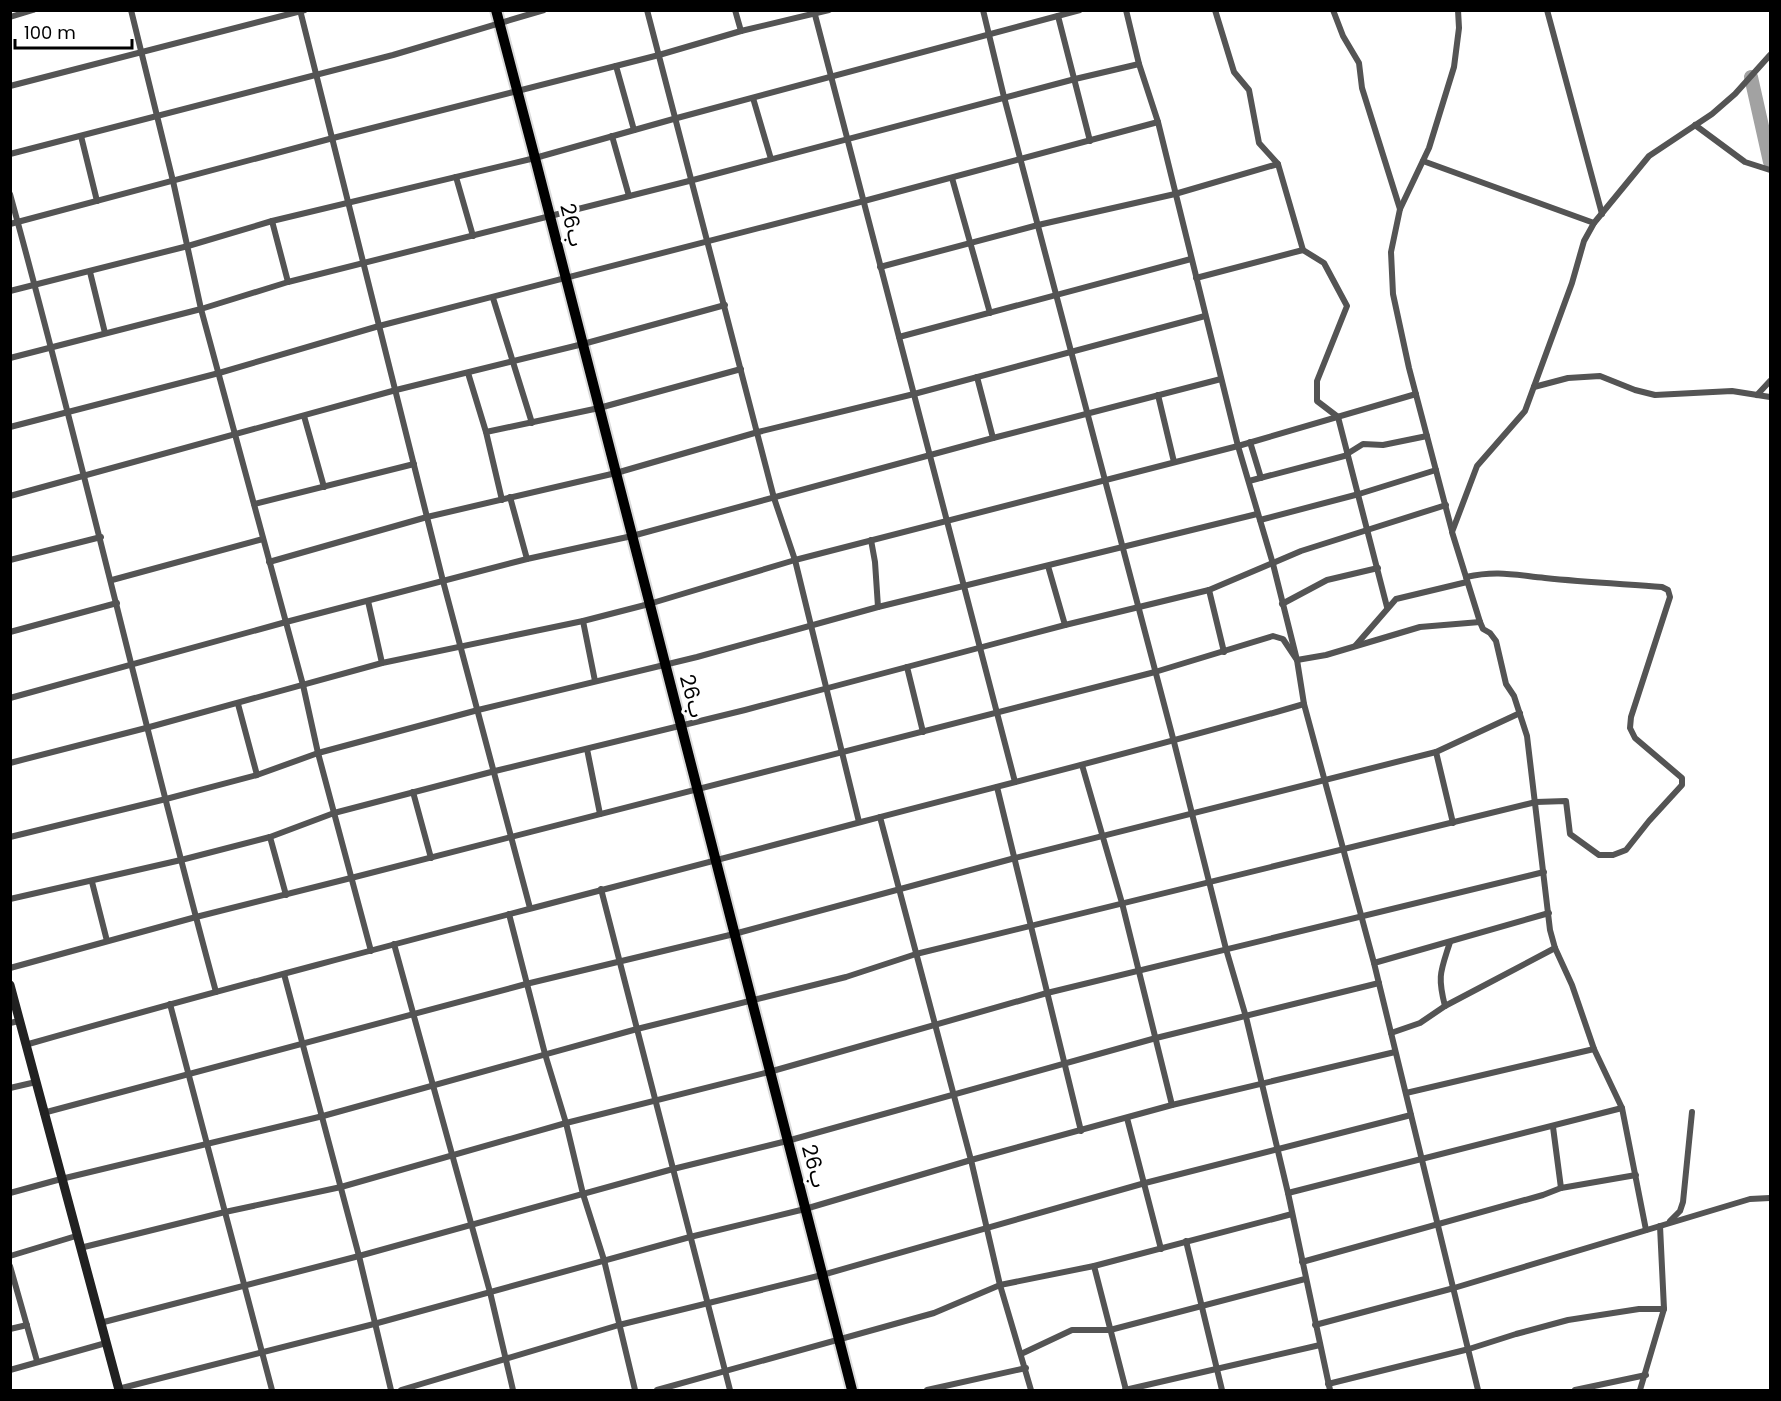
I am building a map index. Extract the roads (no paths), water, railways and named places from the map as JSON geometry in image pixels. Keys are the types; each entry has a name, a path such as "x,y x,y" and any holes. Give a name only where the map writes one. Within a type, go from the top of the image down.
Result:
{"highway":[{"name":"26ب","path":"496,10 852,1390"}],"main road":[{"path":"10,985 15,1022 26,1045 118,1390"}],"street":[{"path":"10,17 33,10"},
{"path":"131,10 158,116 201,309 303,685 318,753 371,951"},
{"path":"10,154 393,55 544,10"},
{"path":"647,10 677,118 774,498 795,560 859,822"},
{"path":"735,10 741,31"},
{"path":"10,224 333,138 659,55 741,31 829,10"},
{"path":"983,10 1226,949 1246,1017 1288,1193 1329,1387 1568,1320 1639,1309 1664,1309"},
{"path":"10,291 188,246 272,221 535,158 1080,10"},
{"path":"1126,10 1139,64 1158,122 1238,447 1273,564 1298,660 1305,704 1362,915 1478,1390"},
{"path":"1215,10 1234,72 1249,90 1259,143 1278,164 1303,250 1324,263 1347,306 1317,381 1317,401 1338,417 1388,607"},
{"path":"1333,10 1343,36 1359,63 1362,88 1400,209"},
{"path":"1458,10 1459,28 1454,67 1429,148 1400,209 1391,252 1393,294 1452,532 1480,622 1483,629 1490,633 1496,641 1506,684 1514,696 1527,736 1555,948 1572,986 1594,1049 1622,1108 1646,1230"},
{"path":"1547,10 1602,214"},
{"path":"10,86 302,11 443,581 530,908"},
{"path":"814,13 1015,782"},
{"path":"1058,16 1090,141"},
{"path":"1452,532 1477,466 1525,411 1572,283 1584,241 1594,223 1648,156 1695,125 1735,94 1770,55"},
{"path":"10,358 201,309 363,262 693,180 1004,97 1139,64"},
{"path":"616,66 634,130"},
{"path":"753,98 771,159"},
{"path":"10,427 219,373 379,326 708,242 1158,122"},
{"path":"1695,125 1745,162 1770,170"},
{"path":"81,136 98,201"},
{"path":"612,136 629,196"},
{"path":"1423,161 1594,223"},
{"path":"880,267 1038,225 1175,195 1278,164"},
{"path":"456,177 473,236"},
{"path":"952,178 990,313"},
{"path":"10,194 101,537 146,728 216,992"},
{"path":"272,221 288,282"},
{"path":"1196,278 1303,250"},
{"path":"899,337 1191,259"},
{"path":"90,272 105,333"},
{"path":"493,298 532,423"},
{"path":"10,496 396,390 583,344 725,305"},
{"path":"269,562 427,517 616,473 758,432 914,394 1205,316"},
{"path":"486,432 599,408 741,369"},
{"path":"468,373 486,432 502,500"},
{"path":"1534,387 1568,378 1600,376 1635,390 1655,395 1732,391 1770,397"},
{"path":"977,377 993,438"},
{"path":"10,698 286,622 527,559 632,536 1221,379"},
{"path":"1756,395 1770,381"},
{"path":"10,763 238,704 382,663 583,621 649,604 795,560 1238,447 1416,394"},
{"path":"1158,395 1174,462"},
{"path":"304,416 324,487"},
{"path":"1249,481 1347,454 1363,444 1383,445 1427,436"},
{"path":"1250,442 1262,478"},
{"path":"254,504 414,464"},
{"path":"10,837 166,800 256,775 318,753 478,710 811,627 878,607 1122,547 1359,494 1436,470"},
{"path":"510,498 527,559"},
{"path":"10,899 182,860 270,837 334,813 413,792 1209,590 1301,551 1446,506"},
{"path":"10,560 101,537"},
{"path":"112,580 263,539"},
{"path":"871,540 878,607"},
{"path":"1048,566 1065,625"},
{"path":"1282,604 1328,580 1378,568"},
{"path":"10,1193 433,1087 637,1029 846,977 916,954 1536,802 1566,801 1570,834 1599,855 1614,855 1626,850 1682,785 1682,778 1638,741 1630,728 1631,717 1671,597 1668,590 1662,587 1488,572 1396,599 1356,646"},
{"path":"1209,590 1224,652"},
{"path":"368,601 382,663"},
{"path":"10,632 117,603"},
{"path":"583,621 595,681"},
{"path":"1298,660 1326,655 1420,627 1480,622"},
{"path":"10,968 196,917 1155,672 1273,636 1282,639 1298,660"},
{"path":"907,667 923,732"},
{"path":"238,704 256,775"},
{"path":"26,1045 170,1004 601,889 1174,742 1305,704"},
{"path":"44,1113 526,984 734,934 1015,858 1436,752 1520,713"},
{"path":"587,749 600,814"},
{"path":"1436,752 1453,823"},
{"path":"1082,765 1122,903 1172,1106"},
{"path":"997,787 1081,1131"},
{"path":"413,792 431,858"},
{"path":"880,817 972,1160 1000,1285 1031,1390"},
{"path":"270,837 286,895"},
{"path":"80,1248 225,1212 341,1187 566,1123 769,1072 1047,993 1544,872"},
{"path":"92,882 107,941"},
{"path":"601,889 730,1390"},
{"path":"1374,963 1549,913"},
{"path":"509,914 583,1194 604,1260 635,1390"},
{"path":"1445,1006 1439,984 1450,942"},
{"path":"394,944 490,1292 513,1390"},
{"path":"1391,1033 1420,1023 1445,1006 1555,948"},
{"path":"284,974 323,1116 391,1390"},
{"path":"100,1323 359,1256 673,1169 787,1141 1156,1038 1379,983"},
{"path":"170,1004 272,1390"},
{"path":"1406,1093 1594,1049"},
{"path":"118,1390 374,1324 690,1237 805,1209 972,1160 1172,1106 1395,1052"},
{"path":"10,1088 36,1082"},
{"path":"1288,1193 1622,1108"},
{"path":"1668,1223 1680,1211 1683,1202 1692,1112"},
{"path":"401,1390 619,1324 822,1275 988,1227 1026,1219 1145,1183 1411,1115"},
{"path":"1127,1118 1161,1249"},
{"path":"1553,1127 1561,1188"},
{"path":"1302,1262 1543,1196 1561,1188 1636,1175"},
{"path":"1315,1325 1454,1288 1750,1199 1770,1198"},
{"path":"657,1390 934,1313 1000,1285 1094,1266 1292,1214"},
{"path":"1640,1390 1664,1309 1660,1226"},
{"path":"10,1256 76,1236"},
{"path":"1186,1241 1222,1390"},
{"path":"10,1266 37,1361"},
{"path":"1094,1266 1126,1390 1320,1345"},
{"path":"1022,1354 1072,1330 1110,1330 1305,1279"},
{"path":"10,1329 27,1325"},
{"path":"10,1370 106,1343"},
{"path":"927,1390 1026,1368"},
{"path":"1575,1390 1646,1375"}],"waterway":[{"path":"1751,77 1770,162"}]}
